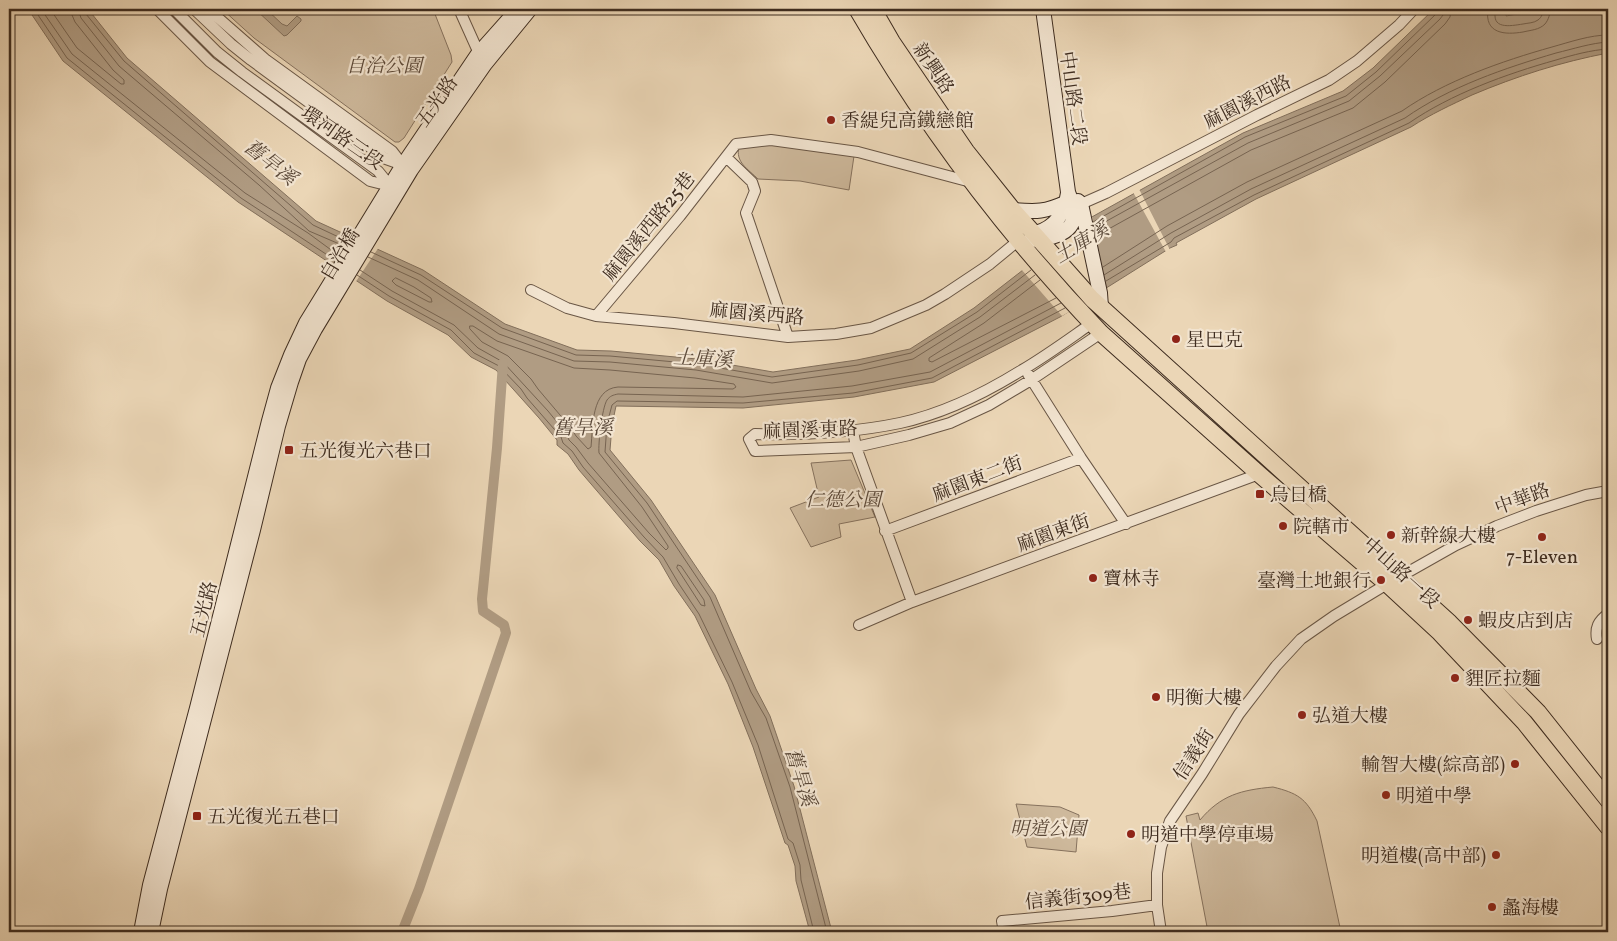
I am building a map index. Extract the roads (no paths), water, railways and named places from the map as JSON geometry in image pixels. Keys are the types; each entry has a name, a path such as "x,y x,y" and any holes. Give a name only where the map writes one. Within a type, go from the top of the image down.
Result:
{"main road":[{"name":"五光路","path":"377,218 407,168 518,9"},
{"name":"五光路","path":"482,59 530,9"},
{"name":"新興路","path":"857,9 881,50 954,160 1024,246"},
{"name":"新興路","path":"874,9 892,42 961,143 1013,210 1040,239"},
{"name":"中山路二段","path":"1024,246 1040,239 1061,234 1070,227 1074,215 1043,9"},
{"path":"1013,210 1033,212 1050,210 1072,199 1098,300"},
{"name":"自治橋","path":"324,304 377,218"},
{"path":"1040,239 1098,300"},
{"name":"中山路一段","path":"1024,246 1096,328 1259,474 1393,581 1450,623 1538,712 1608,800"},
{"name":"中山路一段","path":"1098,300 1393,581 1524,722 1608,827"},
{"name":"五光路","path":"142,932 150,885 198,708 278,388 306,323 324,304"},
{"name":"五光路","path":"151,932 160,889 278,426 299,359 315,329 324,304"}],"street":[{"name":"環河路三段","path":"158,9 210,62 370,181 394,189"},
{"name":"環河路三段","path":"174,9 217,52 378,171 394,189"},
{"name":"環河路三段","path":"194,9 244,55 386,159 407,168"},
{"name":"環河路三段","path":"208,9 265,60 392,151 407,168"},
{"path":"459,9 482,59"},
{"name":"麻園溪西路","path":"1072,199 1106,193 1329,80 1357,61 1414,9"},
{"name":"麻園溪西路25巷","path":"596,316 680,216 736,144 770,140 858,152 971,182"},
{"path":"726,157 752,182 754,191 746,213 788,337"},
{"name":"麻園溪西路","path":"531,290 567,308 596,316 674,323 788,337 836,334 871,328 926,305 990,264 1024,246"},
{"name":"麻園溪東路","path":"1096,328 1030,380 989,405 950,423 856,447 755,451 749,439 755,434 811,434 853,431 901,423 930,414 987,390 1096,328"},
{"path":"1024,369 1126,524"},
{"path":"853,431 856,447 912,602"},
{"name":"麻園東二街","path":"885,531 1081,458"},
{"name":"麻園東街","path":"859,625 912,602 1259,474"},
{"name":"中華路","path":"1393,581 1456,545 1497,526 1586,495 1608,491"},
{"name":"信義街","path":"1161,932 1157,905 1157,873 1161,847 1170,821 1239,714 1276,666 1300,639 1334,616 1393,581"},
{"path":"1597,640 1595,632 1600,620 1608,614"},
{"name":"信義街309巷","path":"1004,932 1002,921 1157,905"}],"water":[{"path":"28,9 88,9 127,58 316,221 423,270 505,324 577,350 611,351 697,359 773,372 857,360 910,349 974,308 1090,218 1243,133 1343,91 1373,68 1434,9 1508,9 1506,16 1544,9 1608,9 1608,53 1539,70 1472,95 1411,127 1256,199 1176,243 1177,245 1060,317 934,382 854,397 743,408 616,406 610,450 651,500 715,595 756,689 770,716 794,786 832,932 810,932 796,881 795,866 788,845 785,843 753,747 728,684 695,616 659,560 640,541 579,470 568,454 557,445 557,440 539,418 496,370 471,357 448,335 387,301 238,202 63,61"},
{"path":"255,9 266,9 282,24 287,26 297,16 301,21 284,36"}],"waterway":[{"path":"402,932 419,889 506,633 504,625 483,611 482,599 497,448 503,363"}],"place":[{"name":"香緹兒高鐵戀館","path":"831,120"},
{"name":"星巴克","path":"1176,339"},
{"name":"五光復光六巷口","path":"289,450"},
{"name":"烏日橋","path":"1260,494"},
{"name":"院轄市","path":"1283,526"},
{"name":"新幹線大樓","path":"1391,535"},
{"name":"7-Eleven","path":"1542,537"},
{"name":"寶林寺","path":"1093,578"},
{"name":"臺灣土地銀行","path":"1381,580"},
{"name":"蝦皮店到店","path":"1468,620"},
{"name":"貍匠拉麵","path":"1455,678"},
{"name":"明衡大樓","path":"1156,697"},
{"name":"弘道大樓","path":"1302,715"},
{"name":"輸智大樓(綜高部)","path":"1515,764"},
{"name":"明道中學","path":"1386,795"},
{"name":"五光復光五巷口","path":"197,816"},
{"name":"明道中學停車場","path":"1131,834"},
{"name":"明道樓(高中部)","path":"1496,855"},
{"name":"蠡海樓","path":"1492,907"}],"park label":[{"name":"自治公園","path":"384,65"},
{"name":"仁德公園","path":"843,499"},
{"name":"明道公園","path":"1048,828"}],"water label":[{"name":"舊旱溪","path":"271,162"},
{"name":"土庫溪","path":"1081,242"},
{"name":"土庫溪","path":"703,358"},
{"name":"舊旱溪","path":"583,427"},
{"name":"舊旱溪","path":"801,777"}]}
